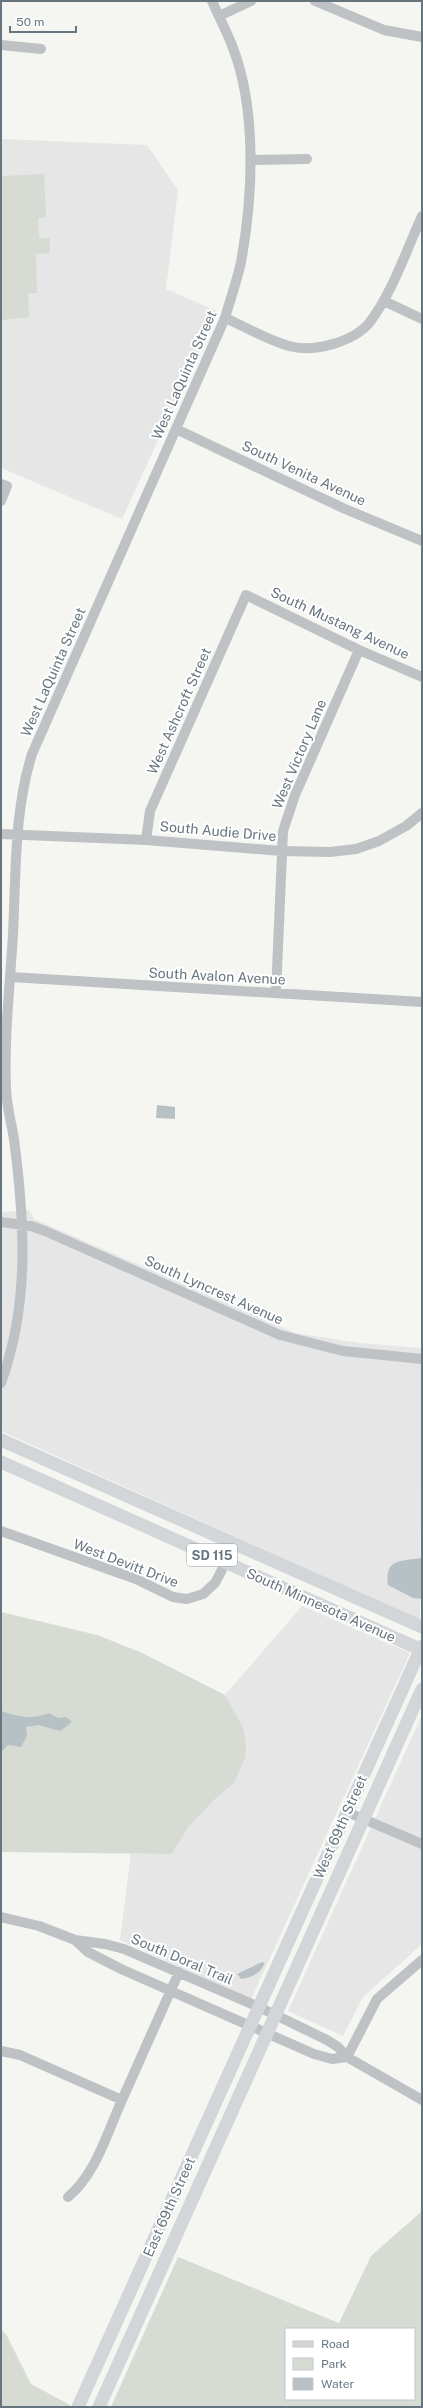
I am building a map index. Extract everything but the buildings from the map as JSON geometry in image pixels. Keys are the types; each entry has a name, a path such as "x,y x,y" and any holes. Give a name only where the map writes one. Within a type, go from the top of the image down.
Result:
{"main road":[{"name":"South Minnesota Avenue","path":"1,1440 422,1627"},
{"name":"South Minnesota Avenue","path":"1,1462 421,1649"},
{"name":"West 69th Street","path":"259,2007 421,1649"},
{"name":"West 69th Street","path":"276,2015 422,1689"},
{"name":"East 69th Street","path":"78,2407 259,2007"},
{"name":"East 69th Street","path":"99,2407 276,2015"}],"street":[{"name":"West LaQuinta Street","path":"1,1383 9,1360 19,1313 24,1266 24,1226 6,1125 6,1088 18,835 23,782 32,754 225,318 240,263 248,204 250,160 243,85 234,49 212,1"},
{"path":"219,16 251,1"},
{"path":"315,1 384,30 422,38"},
{"path":"1,45 42,49"},
{"path":"250,160 307,159"},
{"path":"225,318 289,346 308,349 321,348 349,337 369,324 384,301 422,216"},
{"path":"384,301 422,319"},
{"name":"South Venita Avenue","path":"176,429 345,509 422,541"},
{"path":"1,500 4,485"},
{"name":"South Mustang Avenue","path":"246,595 359,650 422,677"},
{"name":"West Ashcroft Street","path":"146,840 150,811 246,595"},
{"name":"West Victory Lane","path":"276,993 283,831 287,816 359,650"},
{"name":"South Audie Drive","path":"1,834 146,840 282,851 330,852 356,849 379,841 406,826 422,813"},
{"name":"South Avalon Avenue","path":"11,977 422,1002"},
{"name":"South Lyncrest Avenue","path":"1,1222 45,1231 280,1336 344,1351 422,1359"},
{"name":"West Devitt Drive","path":"1,1531 136,1579 173,1597 187,1599 203,1594 215,1583 226,1562"},
{"path":"347,1812 422,1844"},
{"name":"South Doral Trail","path":"1,1917 39,1926 75,1940 105,1944 124,1949 179,1972 259,2007 327,2040 338,2047 347,2057 422,2100"},
{"name":"South Doral Trail","path":"75,1940 88,1952 170,1991 267,2034 332,2059 347,2057"},
{"path":"347,2057 377,1999 422,1960"},
{"path":"68,2197 80,2187 90,2170 179,1972"},
{"path":"1,2051 20,2056 122,2100"}],"shaded area":[{"path":"1,139 147,145 178,190 166,289 217,311 122,519 1,468"},
{"path":"29,1210 34,1219 295,1333 359,1343 422,1348 420,1620 1,1431 1,1212"},
{"path":"302,1606 410,1653 251,1999 120,1940 131,1854 172,1854 188,1827 234,1782 243,1727 225,1695"},
{"path":"422,1715 422,1944 363,1997 343,2036 288,2011"}],"green space":[{"path":"44,174 46,217 38,218 39,238 50,238 50,253 36,254 37,293 28,293 29,317 1,320 1,176"},
{"path":"1,1612 97,1635 142,1653 225,1695 243,1727 246,1745 245,1758 234,1783 217,1797 188,1827 172,1854 1,1852"},
{"path":"422,2211 422,2407 111,2407 178,2257 339,2323 371,2256"},
{"path":"1,2329 7,2336 31,2384 70,2405 69,2407 1,2407"}],"water":[{"path":"157,1105 175,1107 175,1119 156,1118"},
{"path":"422,1558 422,1599 413,1598 388,1585 387,1576 392,1565 396,1562"},
{"path":"1,1711 25,1717 49,1713 58,1718 66,1717 72,1722 60,1731 39,1725 26,1727 27,1736 21,1747 8,1745 1,1752"},
{"path":"262,1962 265,1963 263,1967 252,1976 241,1979 237,1974"}]}
